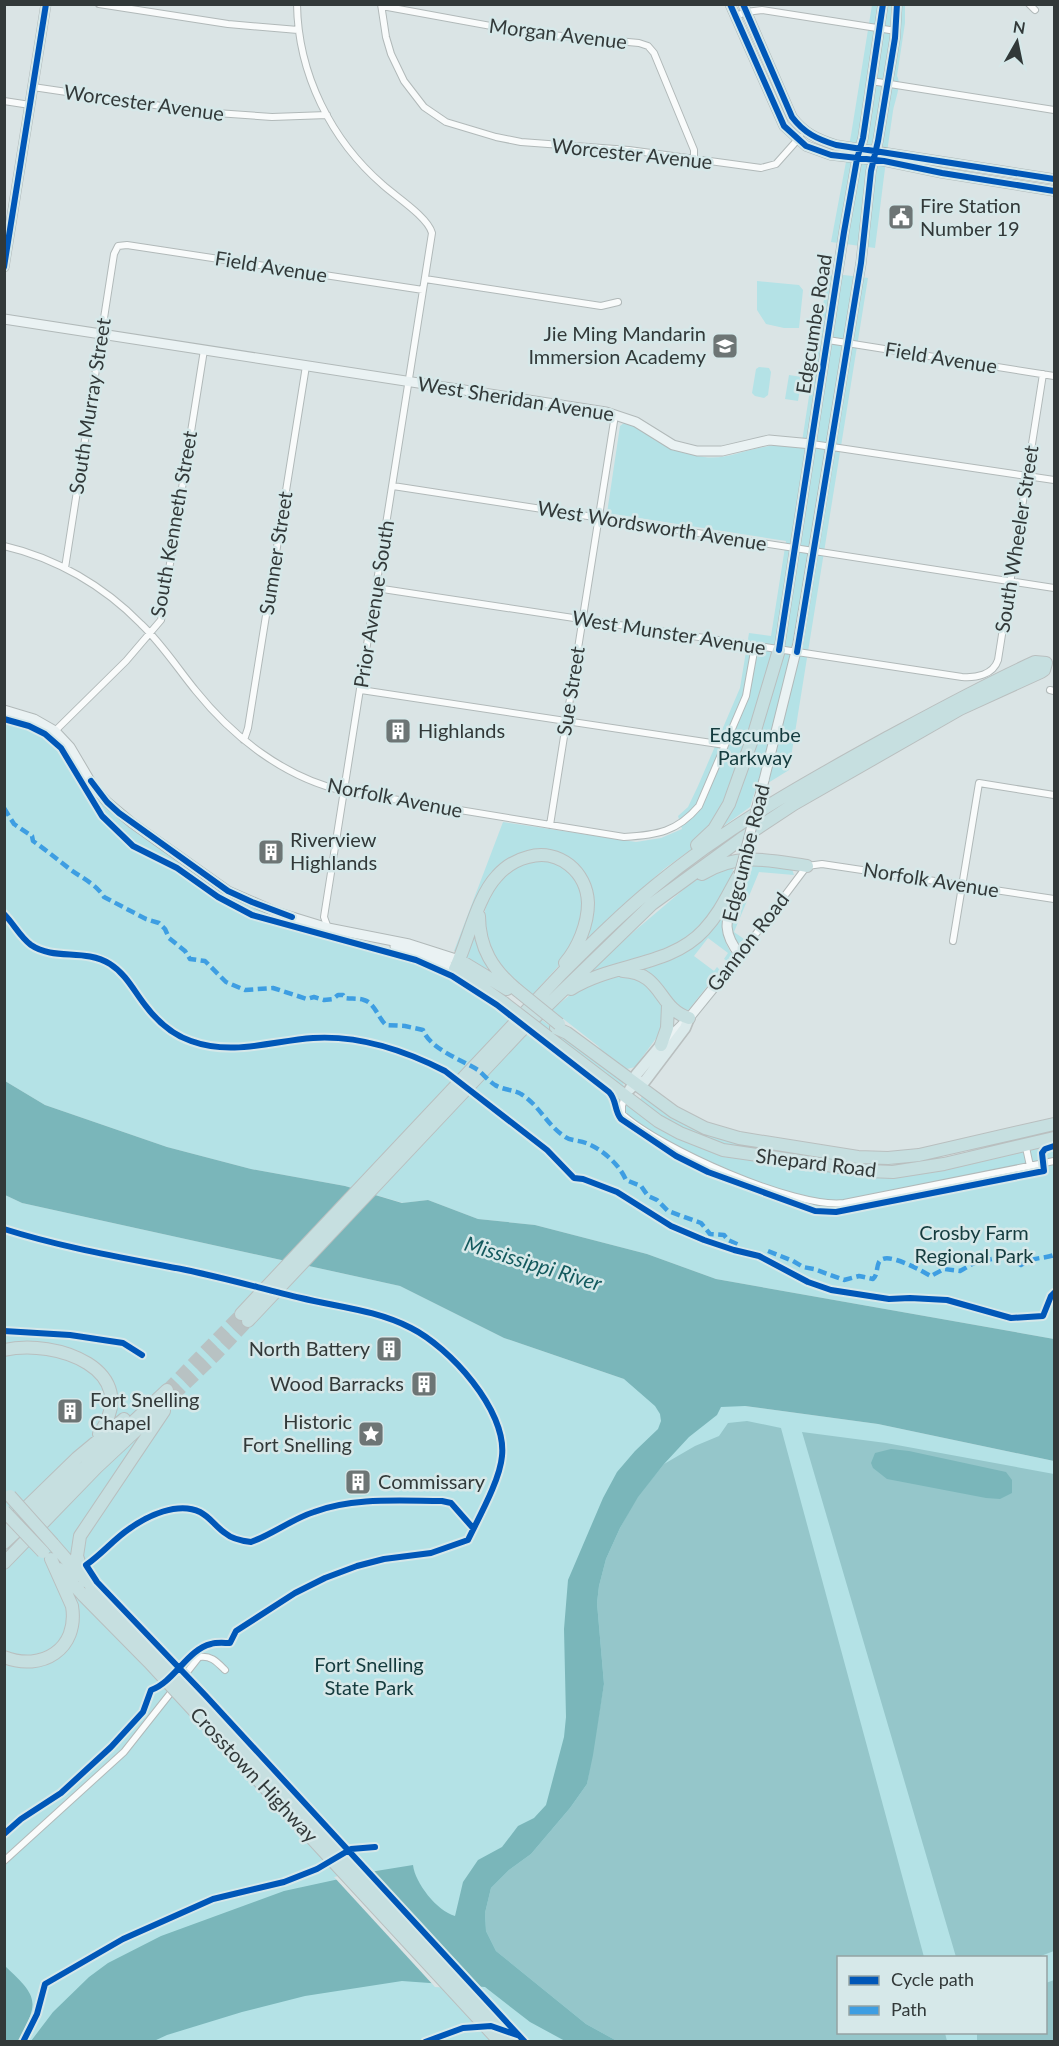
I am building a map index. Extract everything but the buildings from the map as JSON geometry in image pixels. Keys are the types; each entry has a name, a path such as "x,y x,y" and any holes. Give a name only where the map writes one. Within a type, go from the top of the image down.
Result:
{"highway":[{"path":"676,870 692,850 714,829 729,804 753,736 779,650"},
{"path":"541,995 605,931 676,870 741,822 842,761 970,692 1035,662 1050,661"},
{"path":"516,1029 556,996 652,904 679,883 794,804 950,715 1041,672 1050,661"},
{"path":"247,1315 516,1029 570,957 583,930 588,904 579,875 569,864 556,857 540,855 524,858 509,865 488,888 457,964"},
{"path":"679,883 715,867 744,859 757,858 807,866"},
{"path":"556,996 613,970 659,958 696,938 720,910 739,875"},
{"path":"479,909 480,933 489,959 516,992 558,1031"},
{"path":"457,964 483,973 516,992"},
{"path":"457,964 504,1003 558,1031"},
{"path":"613,970 634,972 646,977 654,984 668,1005 681,1016 689,1018"},
{"path":"661,1045 667,1028 668,1005"},
{"name":"Shepard Road","path":"558,1031 685,1118 727,1135 858,1156 888,1158 919,1155 1054,1124"},
{"name":"Shepard Road","path":"558,1031 625,1096 657,1121 723,1150 868,1171 893,1172 918,1169 1054,1138"},
{"path":"4,1350 23,1348 63,1353 82,1359 98,1370 109,1385 110,1414 108,1422 90,1448"},
{"path":"4,1529 120,1422 170,1393"},
{"path":"4,1543 170,1393"},
{"path":"4,1563 170,1393"},
{"path":"170,1393 80,1536 77,1556 86,1588 198,1700 515,2042"},
{"name":"Crosstown Highway","path":"7,1493 49,1552"},
{"name":"Crosstown Highway","path":"4,1511 86,1588 173,1688 500,2042"},
{"path":"4,1569 21,1546"},
{"path":"4,1657 24,1663 42,1660 59,1651 70,1634 74,1615 72,1606 49,1552"}],"main road":[{"name":"Gannon Road","path":"634,1084 645,1081 685,1028 689,1018"},
{"name":"Gannon Road","path":"625,1096 634,1084 636,1075 661,1045"}],"street":[{"path":"4,267 46,4"},
{"path":"99,4 228,24 298,30"},
{"path":"297,4 298,30 306,65 327,115"},
{"path":"730,4 777,112 784,126 798,140 823,153 875,155 1054,179"},
{"name":"Edgcumbe Road","path":"779,650 858,154 864,136 883,4"},
{"name":"Edgcumbe Road","path":"740,955 730,942 726,927 797,652 862,253 875,155 896,31 897,4"},
{"path":"1029,4 1035,10"},
{"name":"Worcester Avenue","path":"382,5 386,37 391,54 404,81 424,107 435,116 474,131 521,142 629,150 761,168 776,164 805,131"},
{"name":"Morgan Avenue","path":"382,5 502,29 639,43 648,46 654,53 694,150 693,158"},
{"path":"736,16 745,8 896,31"},
{"path":"745,8 792,117 805,131 819,140 858,154"},
{"path":"871,81 1054,110"},
{"name":"Worcester Avenue","path":"33,87 202,112 272,117 327,115"},
{"path":"4,101 30,105"},
{"name":"Prior Avenue South","path":"327,115 339,136 366,169 431,228 432,237 324,916 328,928"},
{"path":"875,155 1054,191"},
{"name":"Field Avenue","path":"118,246 138,246 423,290"},
{"name":"South Murray Street","path":"65,568 114,254 118,246"},
{"path":"425,279 601,306 618,302"},
{"name":"West Sheridan Avenue","path":"4,319 615,414 636,422 673,445 697,451 722,452 769,440 812,444 1054,480"},
{"name":"Field Avenue","path":"828,340 1054,376"},
{"name":"South Kenneth Street","path":"55,731 126,661 161,620 204,350"},
{"name":"Sumner Street","path":"244,740 250,717 306,366"},
{"name":"South Wheeler Street","path":"962,677 971,678 982,675 997,664 1043,374"},
{"name":"Sue Street","path":"550,825 615,414"},
{"name":"West Wordsworth Avenue","path":"393,486 1054,588"},
{"name":"Norfolk Avenue","path":"4,546 27,552 65,568 93,584 150,633 212,711 244,740 302,776 319,784 344,791 624,837 657,834 688,819 699,806 724,745"},
{"name":"West Munster Avenue","path":"376,588 962,677"},
{"path":"361,690 724,745 748,691 755,646"},
{"path":"4,710 34,719 55,731 70,747 93,786 107,802 132,823 228,891 276,912 457,964"},
{"path":"953,941 979,783 1054,795"},
{"name":"Norfolk Avenue","path":"807,866 822,864 1054,899"},
{"name":"Gannon Road","path":"661,1045 689,1018 807,866"},
{"path":"625,1096 622,1114 683,1152 736,1176 822,1203 844,1203 1054,1161"},
{"path":"1022,1132 1030,1166"},
{"path":"4,1331 70,1335 123,1343 142,1355"},
{"path":"4,1861 124,1752 199,1657 206,1656 213,1659 225,1670"}],"green space":[{"path":"872,5 905,5 905,23 897,76 898,88 890,128 875,248 831,242"},
{"name":"Edgcumbe Parkway","path":"828,273 868,278 789,770 755,791 750,807 664,869 583,942 591,903 564,857 507,862 458,951 454,951 503,822 636,842 661,838 682,829 678,816 688,807 740,688 749,633 771,636 786,541 607,513 620,426 624,423 629,424 670,448 687,454 712,458 773,446 801,448"},
{"path":"757,281 799,285 803,290 799,328 784,328 766,324 757,310"},
{"path":"769,368 771,372 768,395 764,398 752,393 756,369"},
{"path":"789,375 802,377 798,401 785,399"},
{"name":"Crosby Farm Regional Park","path":"5,713 48,730 74,757 99,796 268,913 396,951 457,975 609,1090 697,1146 853,1174 1054,1142 1054,1339 716,1279 647,1254 535,1225 478,1219 428,1200 403,1203 345,1186 251,1169 167,1147 45,1105 5,1081"},
{"path":"532,859 559,862 582,888 582,921 564,960 532,995 510,976 492,953 484,928 484,914 499,881 507,872"},
{"path":"747,862 792,869 794,875 759,872 734,932 744,939 738,944 730,924"},
{"path":"735,863 729,885 700,929 669,951 590,975 588,973 690,884"},
{"path":"726,907 723,931 732,954 727,961 724,959 728,953 708,938 694,956 714,971 717,967 720,970 686,1013 641,971 642,967 656,963"},
{"path":"474,930 490,966 487,969 466,958"},
{"path":"629,975 654,988 664,1009 660,1033 635,1067 627,1069 608,1058 598,1046 552,1010 578,989 605,978"},
{"path":"542,1020 622,1080 624,1086 618,1085 539,1024"},
{"path":"642,1096 739,1143 934,1156 935,1158 896,1164 859,1164 822,1161 732,1146 693,1135 661,1117 640,1100"},
{"name":"Fort Snelling State Park","path":"5,1195 22,1203 400,1286 504,1338 624,1379 745,1406 878,1424 1054,1461 1054,2041 5,2042"}],"shaded area":[{"path":"747,1421 781,1428 924,1956 837,1956 837,2034 945,2034 947,2041 617,2041 586,2024 496,1951 486,1931 485,1913 491,1888 509,1870 531,1854 587,1784 604,1684 597,1603 599,1586 606,1559 620,1528 637,1497 664,1464 695,1446 719,1436 728,1423"},
{"path":"802,1432 886,1443 1054,1474 1054,1951 1041,1956 956,1956"},
{"path":"1054,1980 1054,2041 977,2041 977,2034 1047,2034 1047,1983"}],"water":[{"name":"Mississippi River","path":"5,1081 45,1105 167,1147 251,1169 345,1186 402,1203 428,1200 478,1219 535,1225 647,1254 716,1279 1054,1339 1054,1461 878,1424 745,1406 721,1407 717,1415 689,1437 664,1464 638,1497 606,1559 599,1586 597,1603 604,1684 587,1784 531,1854 509,1870 491,1888 485,1913 486,1931 496,1951 586,2024 617,2041 565,2041 530,2022 485,1987 402,1981 305,1996 242,2012 154,2041 31,2041 53,2012 89,1977 108,1963 161,1936 284,1891 413,1865 422,1888 441,1908 455,1916 463,1882 478,1860 502,1847 518,1826 534,1818 546,1805 564,1737 566,1717 564,1629 568,1580 603,1498 617,1472 658,1429 661,1421 655,1406 624,1379 504,1338 400,1286 22,1203 5,1195"},
{"path":"891,1449 1006,1472 1012,1480 1012,1493 1000,1499 986,1498 887,1479 873,1468 871,1463 875,1453"},
{"path":"5,1966 24,1985 32,2000 30,2017 18,2041 5,2041"}],"pier":[{"path":"369,1869 481,1990 435,1987 334,1877"}],"tunnel":[{"path":"167,1390 241,1314"},
{"path":"173,1396 248,1321"}],"marked path":[{"path":"4,808 14,824 32,836 33,841 93,885 104,897 146,919 159,923 169,938 185,951 190,959 205,961 226,982 245,990 273,988 307,999 314,997 324,1000 343,995 345,998 368,1002 386,1025 423,1030 432,1043 478,1070 495,1085 521,1094 566,1138 586,1143 604,1153 619,1168 626,1180 641,1186 648,1196 657,1200 668,1211 701,1223 710,1234 724,1235 728,1240 739,1245"},
{"path":"768,1251 803,1267 844,1280 859,1276 873,1279 879,1262 889,1258 931,1276 944,1269 960,1271 976,1262 997,1258 1003,1254 1009,1255 1021,1265 1033,1259 1054,1255"}],"cycle path":[{"path":"4,267 46,4"},
{"path":"730,4 784,126 806,146 831,155 884,161 1054,191"},
{"path":"743,4 792,117 811,135 836,145 1054,179"},
{"path":"779,650 844,232 863,138 883,4"},
{"path":"797,652 861,263 871,171 895,38 897,4"},
{"path":"4,719 29,726 45,734 61,748 102,816 133,846 177,868 218,897 252,915 416,960 452,976 497,1005 609,1092 621,1119 676,1156 708,1172 815,1211 836,1212 1044,1171 1042,1153 1045,1149 1054,1146"},
{"path":"91,781 119,813 228,891 292,917"},
{"path":"4,914 27,942 40,950 100,959 116,968 160,1022 191,1041 206,1045 237,1047 313,1038 347,1039 381,1046 429,1063 445,1071 547,1150 574,1178 583,1179 617,1192 671,1226 704,1240 759,1256 808,1282 831,1290 889,1299 947,1300 1011,1318 1043,1316 1054,1293"},
{"path":"4,1229 72,1247 201,1273 398,1322 426,1337 458,1365 473,1382 495,1419 501,1438 502,1456 493,1487 468,1540 431,1553 384,1559 357,1566 325,1578 295,1593 236,1631 230,1643 211,1644 195,1652 167,1680 151,1690 143,1712 111,1747 61,1793 21,1819 4,1834"},
{"path":"4,1331 70,1335 123,1343 142,1355"},
{"path":"473,1528 451,1503 442,1501 361,1502 314,1512 251,1542 228,1535 200,1512 182,1508 154,1515 136,1524 86,1565 97,1582 205,1695 525,2042"},
{"path":"23,2042 37,2014 45,1984 123,1939 213,1899 284,1882 317,1869 351,1849 375,1847"},
{"path":"425,2042 463,2028 491,2026 517,2035"}],"place":[{"name":"Fire Station Number 19","path":"901,217"},
{"name":"Jie Ming Mandarin Immersion Academy","path":"725,346"},
{"name":"Highlands","path":"398,731"},
{"name":"Riverview Highlands","path":"271,852"},
{"name":"North Battery","path":"389,1349"},
{"name":"Wood Barracks","path":"424,1384"},
{"name":"Fort Snelling Chapel","path":"70,1411"},
{"name":"Historic Fort Snelling","path":"371,1434"},
{"name":"Commissary","path":"358,1482"}]}
